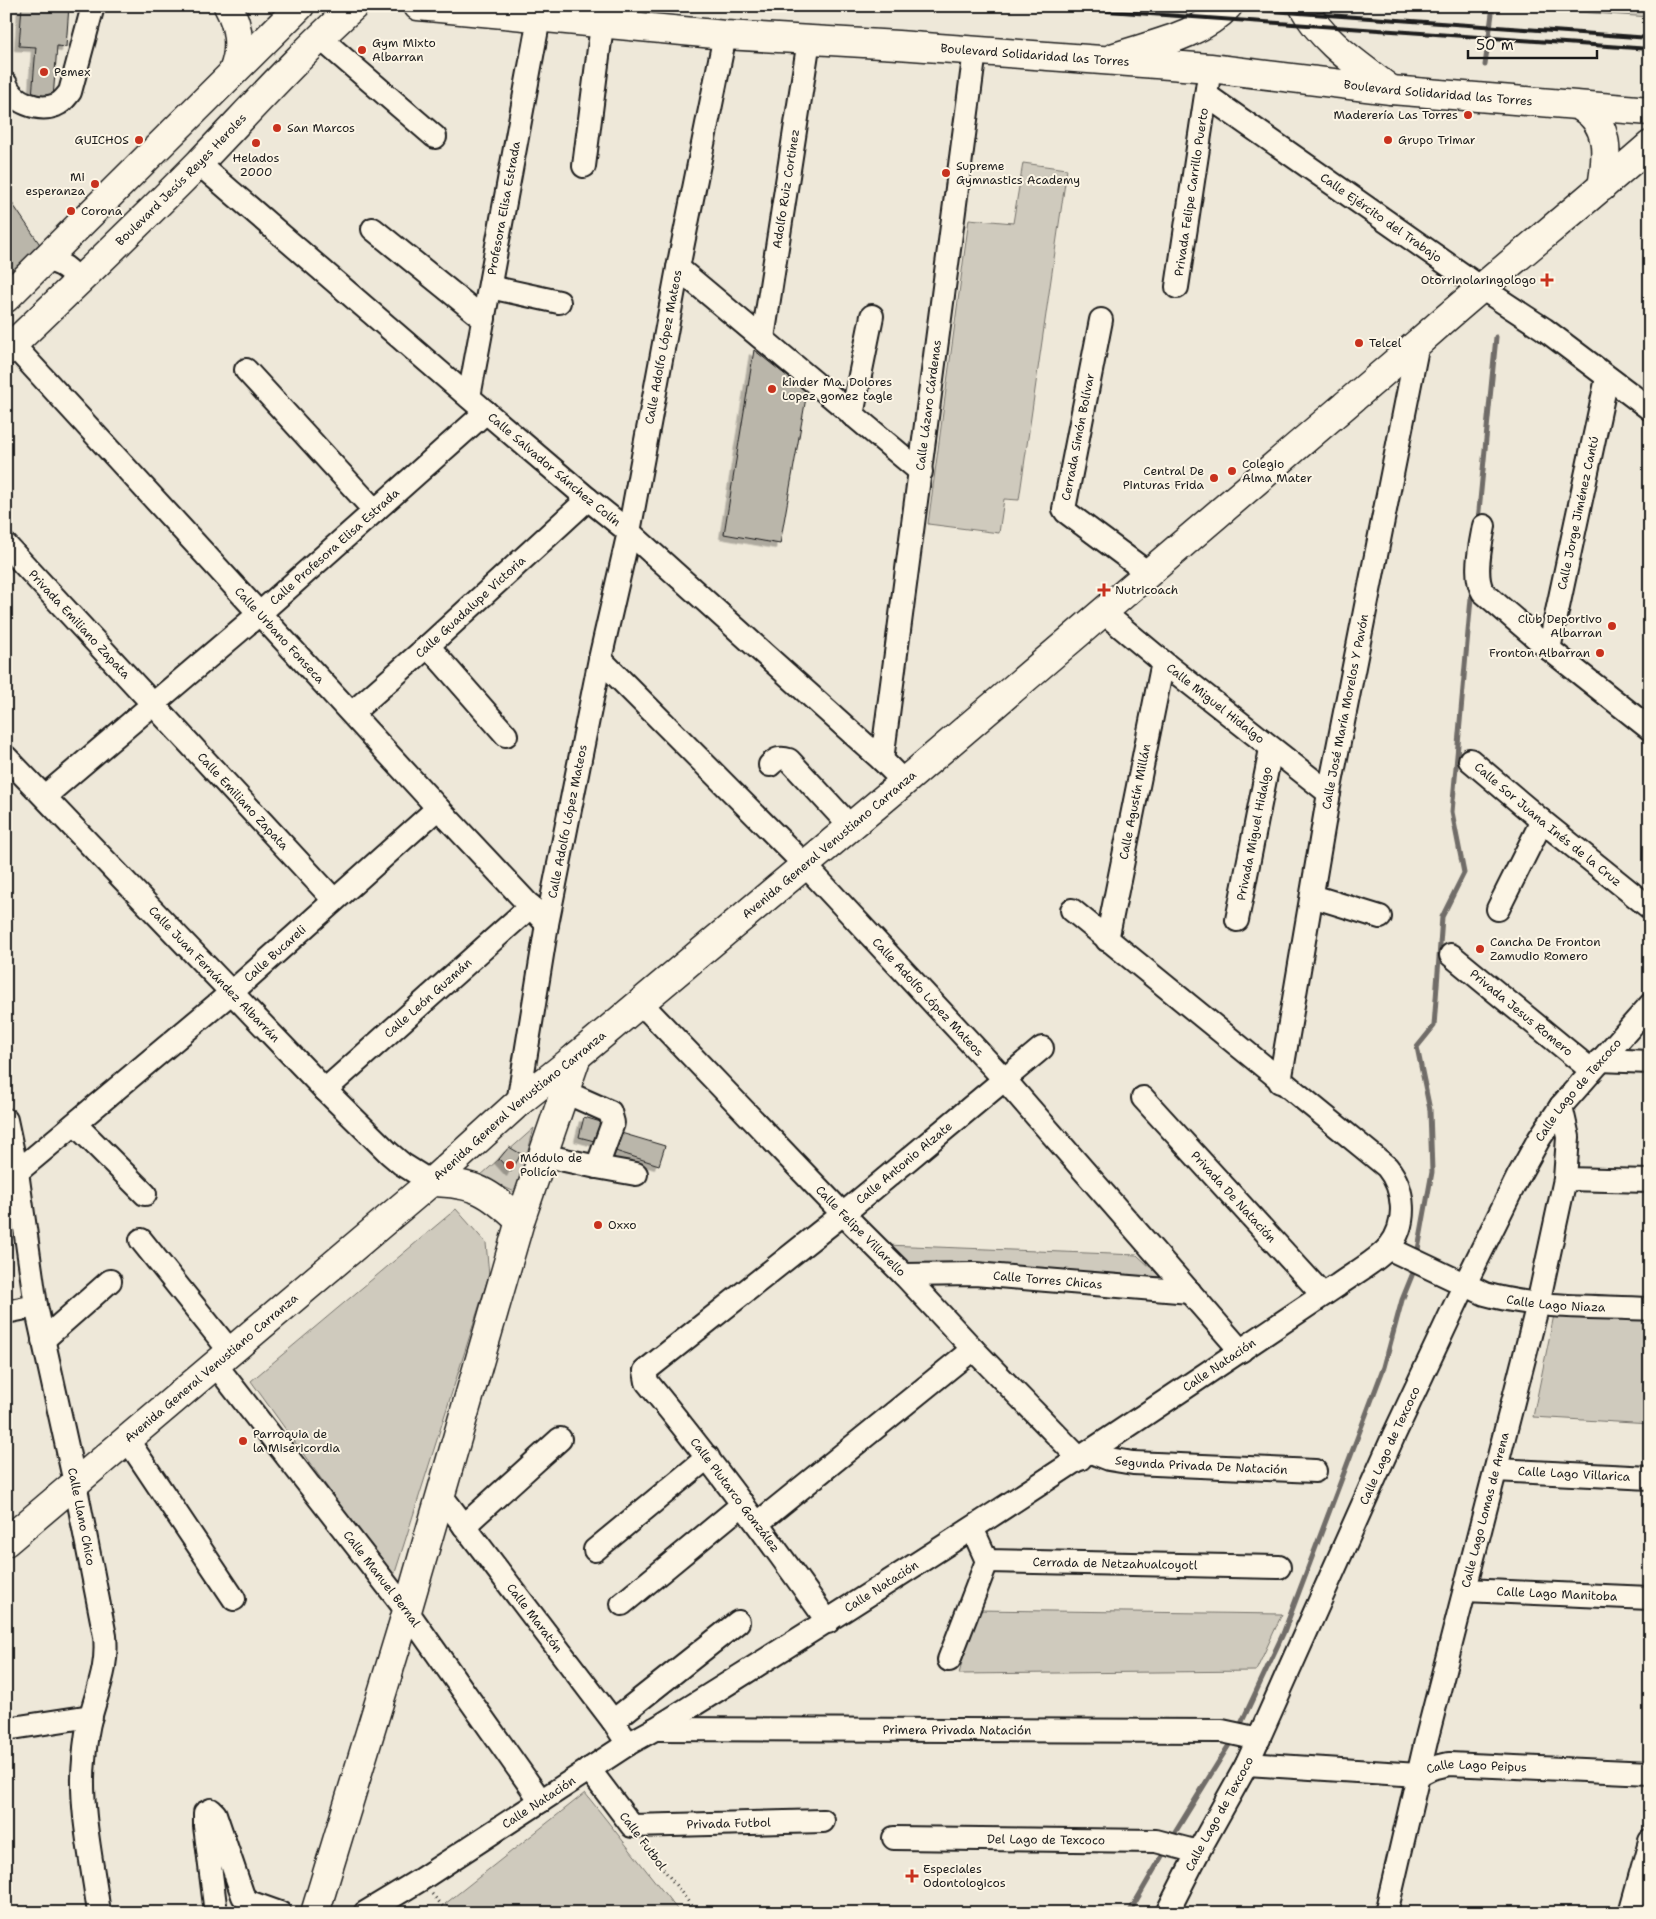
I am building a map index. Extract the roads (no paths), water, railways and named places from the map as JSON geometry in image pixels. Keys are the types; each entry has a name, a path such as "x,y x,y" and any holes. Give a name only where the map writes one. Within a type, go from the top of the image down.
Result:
{"main road":[{"path":"228,6 238,34 238,49 233,71"},
{"path":"6,298 300,6"},
{"name":"Boulevard Jesús Reyes Heroles","path":"9,348 78,284 319,38 354,6"},
{"name":"Boulevard Solidaridad las Torres","path":"418,6 725,35 1210,68 1391,90 1582,107 1650,111"},
{"path":"1102,61 1194,31 1209,23 1228,6"},
{"path":"1303,6 1314,25 1331,44 1391,90"},
{"path":"1582,107 1589,111 1598,121 1605,141 1606,164 1602,187"},
{"name":"Avenida General Venustiano Carranza","path":"6,1542 431,1182 518,1103 577,1056 904,782 1418,343 1480,287 1650,145"},
{"path":"315,1913 407,1611 520,1222 577,1056"},
{"path":"431,1182 453,1182 486,1193 520,1222"}],"street":[{"path":"6,84 12,96 20,102 46,108 57,105 64,100 70,92 93,6"},
{"name":"Profesora Elisa Estrada","path":"469,397 538,18"},
{"path":"584,166 602,24"},
{"name":"Calle Adolfo López Mateos","path":"518,1103 547,924 600,659 629,532 678,268 725,35"},
{"path":"319,38 435,137"},
{"name":"Adolfo Ruiz Cortinez","path":"763,338 809,40"},
{"name":"Calle Lázaro Cárdenas","path":"882,760 975,51"},
{"path":"1206,96 1210,68"},
{"name":"Calle Ejército del Trabajo","path":"1206,96 1480,287 1544,329 1650,409"},
{"name":"Privada Felipe Carrillo Puerto","path":"1177,287 1206,96"},
{"name":"Calle Salvador Sánchez Colín","path":"198,163 486,412 629,532 904,782"},
{"path":"372,229 484,319"},
{"path":"45,260 64,266 74,275 78,284"},
{"path":"678,268 921,472"},
{"path":"490,287 559,302"},
{"path":"852,415 872,316"},
{"name":"Cerrada Simón Bolívar","path":"1101,320 1064,509 1148,573"},
{"name":"Calle José María Morelos Y Pavón","path":"1280,1082 1329,793 1418,343"},
{"name":"Calle Urbano Fonseca","path":"9,348 352,713 547,924"},
{"path":"246,370 376,512"},
{"name":"Calle Jorge Jiménez Cantú","path":"1549,649 1607,378"},
{"name":"Calle Profesora Elisa Estrada","path":"45,796 152,703 259,614 376,512 486,412"},
{"name":"Calle Guadalupe Victoria","path":"352,713 588,499"},
{"path":"1484,526 1479,554 1480,588 1486,596 1549,649 1650,728"},
{"name":"Privada Emiliano Zapata","path":"6,545 152,703"},
{"name":"Calle Miguel Hidalgo","path":"1103,612 1271,749 1329,793"},
{"path":"428,646 506,735"},
{"name":"Calle Adolfo López Mateos","path":"600,659 804,864 1004,1079 1241,1351"},
{"name":"Calle Agustín Millán","path":"1107,940 1163,662"},
{"name":"Calle Emiliano Zapata","path":"152,703 334,900"},
{"name":"Privada Miguel Hidalgo","path":"1237,920 1271,749"},
{"name":"Calle Juan Fernández Albarrán","path":"6,756 325,1090 395,1158 431,1182"},
{"path":"770,765 776,759 783,758 789,760 850,826"},
{"name":"Calle Sor Juana Inés de la Cruz","path":"1470,760 1650,908"},
{"name":"Calle Bucareli","path":"17,1172 232,992 438,808"},
{"path":"1498,909 1542,821"},
{"path":"1312,896 1380,917"},
{"name":"Calle León Guzmán","path":"325,1090 531,906"},
{"path":"1072,910 1280,1082 1387,1167 1395,1176 1402,1197 1397,1252"},
{"name":"Privada Jesus Romero","path":"1451,955 1596,1065"},
{"name":"Calle Felipe Villarello","path":"640,1002 973,1349 1085,1456"},
{"name":"Calle Lago de Texcoco","path":"1167,1913 1179,1847 1247,1764 1245,1736 1394,1436 1465,1284 1519,1175 1561,1106 1650,1005"},
{"name":"Calle Antonio Alzate","path":"646,1369 843,1214 1042,1048"},
{"path":"1596,1065 1650,1062"},
{"path":"565,1092 610,1112 612,1115 613,1123 596,1167"},
{"name":"Privada De Natación","path":"1143,1098 1323,1295"},
{"name":"Calle Lago Lomas de Arena","path":"1386,1913 1418,1775 1538,1304 1565,1178 1568,1138 1561,1106"},
{"name":"Calle Llano Chico","path":"6,1120 17,1172 36,1306 75,1483 106,1650 103,1677 90,1716 84,1758 83,1790 99,1913"},
{"path":"75,1124 146,1194"},
{"path":"542,1155 636,1174"},
{"path":"1565,1178 1650,1180"},
{"name":"Calle Manuel Bernal","path":"141,1240 222,1358 407,1611 541,1801"},
{"name":"Calle Lago Niaza","path":"1397,1252 1485,1294 1502,1299 1538,1304 1650,1309"},
{"name":"Calle Natación","path":"365,1913 420,1880 628,1744 828,1622 973,1530 1323,1295 1397,1252"},
{"name":"Calle Torres Chicas","path":"904,1275 975,1274 1190,1292"},
{"path":"43,1340 110,1282"},
{"path":"6,1312 36,1306"},
{"path":"758,1523 973,1349"},
{"name":"Calle Plutarco González","path":"646,1369 647,1382 708,1457 758,1523 828,1622"},
{"path":"127,1439 234,1599"},
{"path":"464,1526 560,1439"},
{"name":"Segunda Privada De Natación","path":"1085,1456 1133,1463 1315,1471"},
{"path":"595,1550 708,1457"},
{"name":"Calle Lago Villarica","path":"1496,1470 1650,1478"},
{"name":"Calle Maratón","path":"440,1494 613,1721 628,1744"},
{"path":"622,1604 743,1504"},
{"path":"949,1660 987,1561 973,1530"},
{"name":"Cerrada de Netzahualcoyotl","path":"987,1561 1279,1567"},
{"name":"Calle Lago Manitoba","path":"1465,1590 1650,1598"},
{"path":"613,1721 738,1622"},
{"path":"6,1729 90,1716"},
{"name":"Primera Privada Natación","path":"655,1729 1245,1736"},
{"name":"Calle Lago Peipus","path":"1247,1764 1418,1775 1432,1768 1449,1764 1650,1773"},
{"name":"Calle Futbol","path":"589,1769 632,1826"},
{"path":"216,1913 204,1826 206,1813 211,1810 215,1814 243,1896 249,1902 280,1913"},
{"name":"Privada Futbol","path":"632,1826 823,1822"},
{"name":"Del Lago de Texcoco","path":"894,1838 1179,1847"},
{"path":"1630,1913 1650,1841"}],"waterway":[{"path":"1485,65 1493,6"},
{"path":"1478,521 1496,337"},
{"path":"1417,1255 1432,1172 1430,1110 1417,1047 1434,1026 1442,917 1464,873 1452,812 1472,587"},
{"path":"1239,1728 1283,1634 1384,1367 1402,1300 1415,1268"},
{"path":"1171,1839 1232,1740"},
{"path":"1129,1913 1166,1849"}],"railway":[{"path":"1037,6 1650,49"},
{"path":"1201,6 1650,38"}],"place":[{"name":"Gym Mixto Albarran","path":"362,50"},
{"name":"Pemex","path":"44,72"},
{"name":"Maderería Las Torres","path":"1468,115"},
{"name":"San Marcos","path":"277,128"},
{"name":"GUICHOS","path":"139,140"},
{"name":"Grupo Trimar","path":"1388,140"},
{"name":"Helados 2000","path":"256,143"},
{"name":"Supreme Gymnastics Academy","path":"946,173"},
{"name":"Mi esperanza","path":"95,184"},
{"name":"Corona","path":"71,211"},
{"name":"Otorrinolaringologo","path":"1547,280"},
{"name":"Telcel","path":"1359,343"},
{"name":"kinder Ma. Dolores Lopez gomez tagle","path":"772,389"},
{"name":"Colegio Alma Mater","path":"1232,471"},
{"name":"Central De Pinturas Frida","path":"1214,478"},
{"name":"Nutricoach","path":"1104,590"},
{"name":"Club Deportivo Albarran","path":"1612,626"},
{"name":"Fronton Albarran","path":"1600,653"},
{"name":"Cancha De Fronton Zamudio Romero","path":"1480,949"},
{"name":"Módulo de Policía","path":"510,1165"},
{"name":"Oxxo","path":"598,1225"},
{"name":"Parroquia de la Misericordia","path":"243,1441"},
{"name":"Especiales Odontologicos","path":"912,1876"}]}
